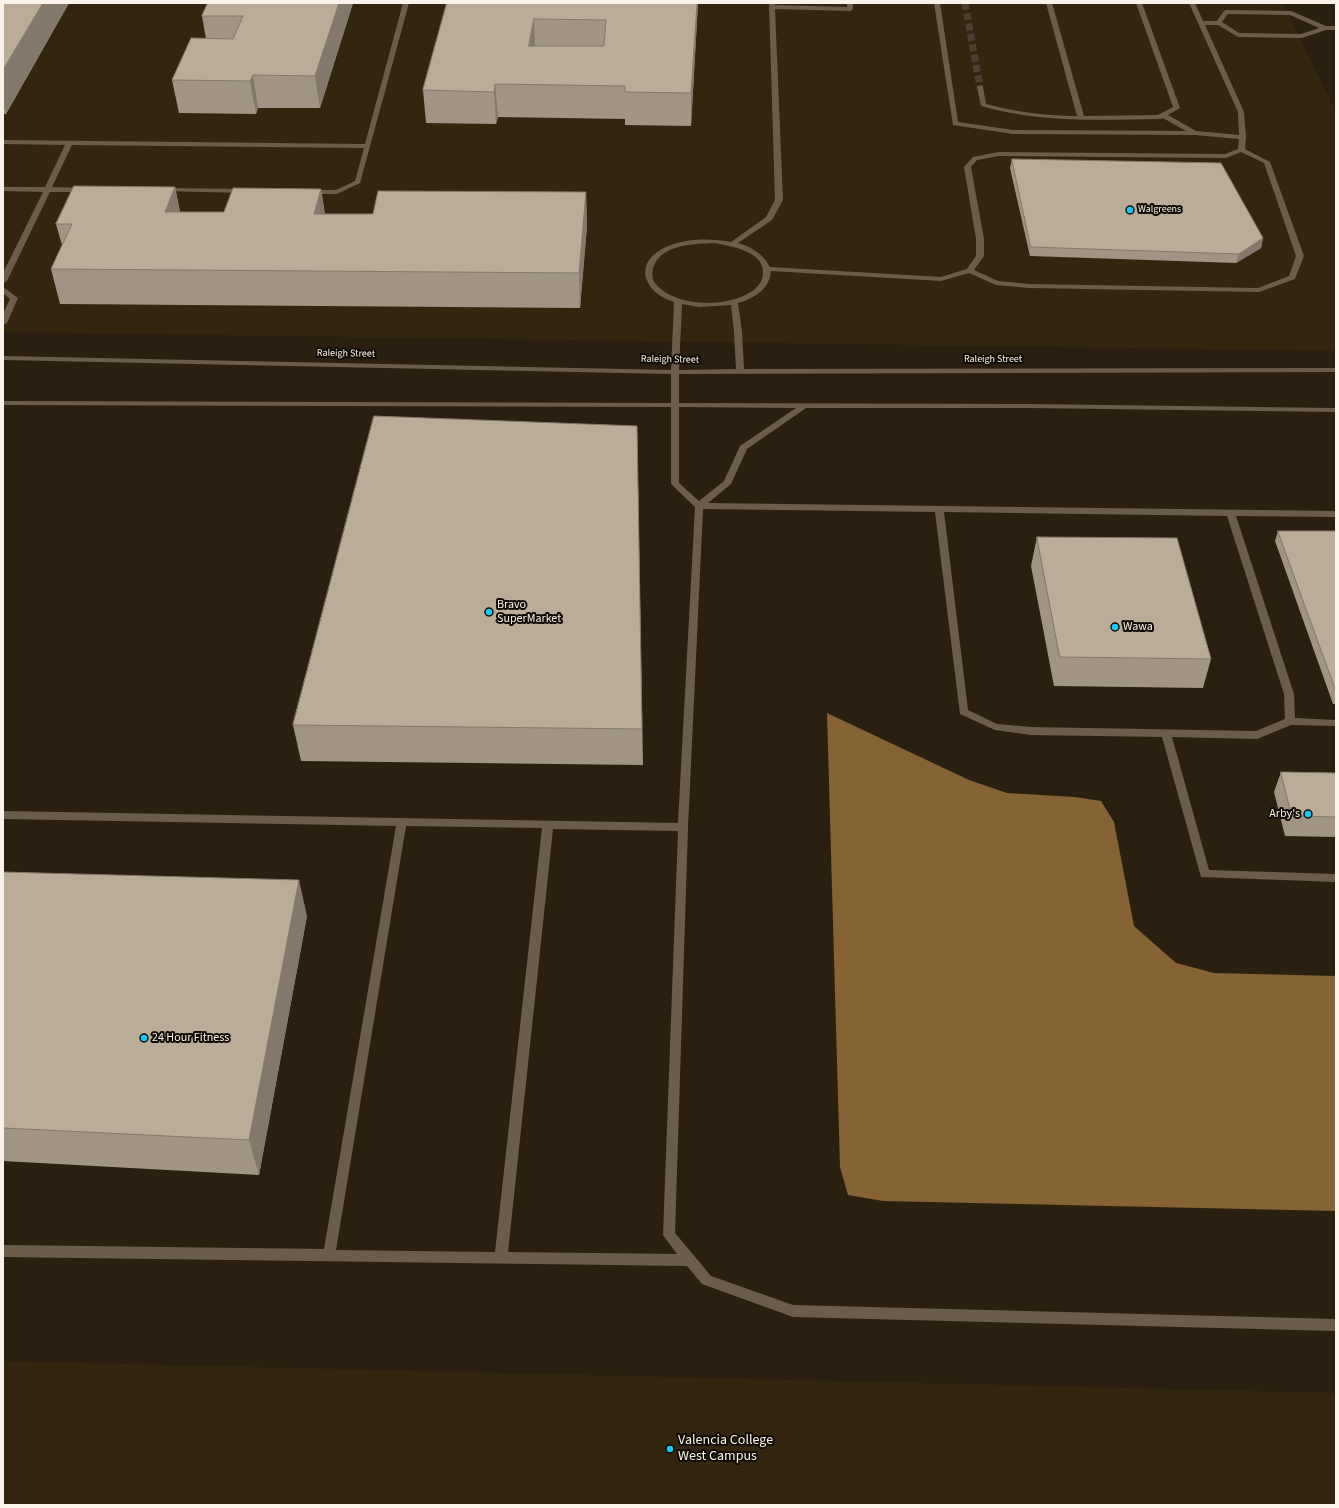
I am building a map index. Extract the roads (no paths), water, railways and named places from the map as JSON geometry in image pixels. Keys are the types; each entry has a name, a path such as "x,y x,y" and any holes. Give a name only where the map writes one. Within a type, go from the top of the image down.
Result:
{"street":[{"path":"298,192 337,192 358,182 406,3"},
{"path":"732,244 769,218 778,200 772,5 850,9 850,3"},
{"path":"937,3 955,124 1013,132 1195,133 1243,137"},
{"path":"1049,3 1080,118"},
{"path":"980,87 983,106 1008,112 1060,118 1159,117 1177,108 1139,3"},
{"path":"1192,3 1241,112 1243,137 1241,150"},
{"path":"1219,23 1226,12 1291,13 1325,28"},
{"path":"1200,23 1219,23 1238,35 1302,36 1325,28 1336,28"},
{"path":"1163,115 1195,133"},
{"path":"3,142 368,146"},
{"path":"3,281 70,142"},
{"path":"767,269 941,279 970,271 996,283 1037,287 1259,290 1292,277 1300,256 1267,162 1241,150 1226,156 1033,153 999,154 975,158 967,167 980,238 980,256 970,271"},
{"path":"3,189 94,190"},
{"path":"156,190 251,191"},
{"path":"714,241 732,244 749,250 761,259 767,269 767,279 761,288 749,296 734,302 715,305 696,304 678,300 662,293 652,284 648,273 651,262 661,253 676,246 694,242 714,241"},
{"path":"3,289 14,298 3,323"},
{"path":"678,300 675,372 675,484 699,506 1231,514 1336,514"},
{"path":"734,302 738,332 740,372"},
{"name":"Raleigh Street","path":"3,358 675,372 1336,370"},
{"path":"3,403 1028,406 1336,410"},
{"path":"805,405 743,448 728,482 699,506 683,826 669,1235 707,1280 793,1311 1336,1325"},
{"path":"938,510 963,712 995,727 1031,731 1257,735 1290,721 1336,723"},
{"path":"1231,514 1289,694 1290,721"},
{"path":"1166,734 1205,874 1336,878"},
{"path":"3,815 683,826"},
{"path":"329,1256 402,821"},
{"path":"502,1258 548,824"},
{"path":"3,1251 690,1260"}],"tunnel":[{"path":"965,3 980,87"}],"place":[{"name":"Walgreens","path":"1130,210"},
{"name":"Bravo SuperMarket","path":"489,612"},
{"name":"Wawa","path":"1115,627"},
{"name":"Arby's","path":"1308,814"},
{"name":"24 Hour Fitness","path":"144,1038"},
{"name":"Valencia College West Campus","path":"670,1449"}]}
